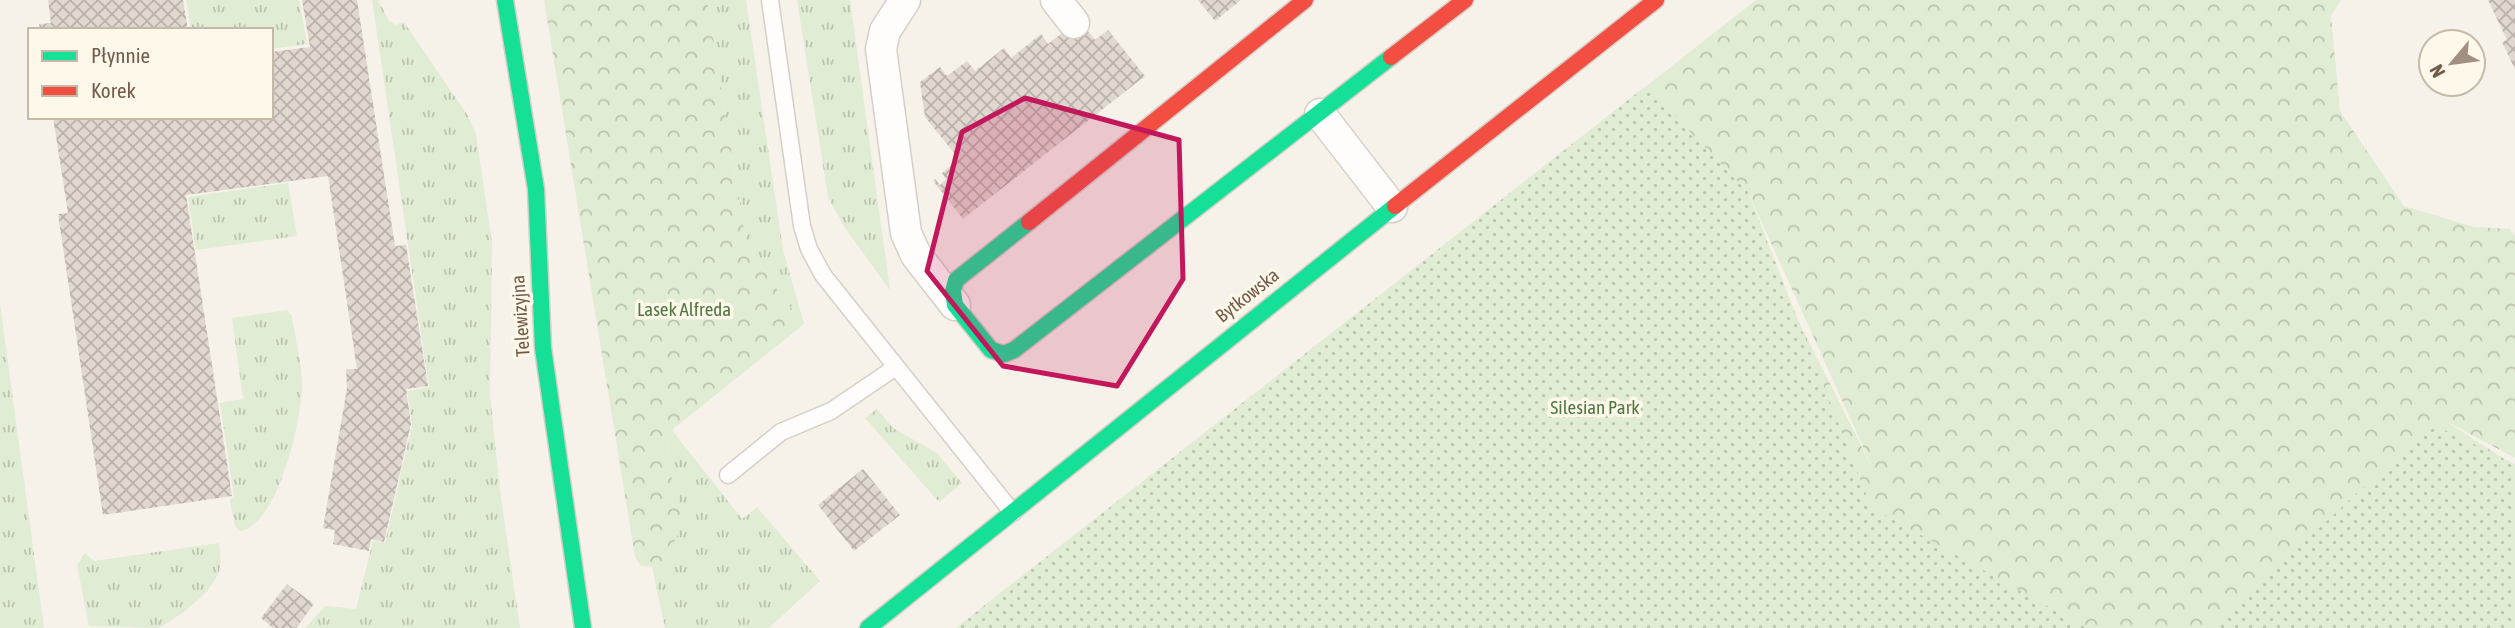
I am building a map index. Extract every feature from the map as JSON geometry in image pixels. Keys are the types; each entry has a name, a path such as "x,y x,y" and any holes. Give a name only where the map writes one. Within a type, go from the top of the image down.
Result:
{"street":[{"name":"Telewizyjna","path":"505,0 536,189 543,348 583,628"},
{"path":"881,0 885,31 881,49 906,233 916,255 991,350 1004,354 1014,350 1465,0"},
{"path":"885,31 905,0"},
{"path":"955,305 953,291 956,279 1305,0"},
{"name":"Bytkowska","path":"867,628 1392,207 1656,0"},
{"path":"1320,114 1392,207"}],"lane":[{"path":"770,0 802,226 809,249 823,275 1013,513"},
{"path":"728,475 780,432 831,411 897,367"}],"highlighted area":[{"path":"1025,98 1179,140 1183,279 1117,386 1003,366 927,271 962,132"}],"green space":[{"path":"186,0 299,0 307,44 273,49 273,28 191,28"},
{"path":"372,0 378,0 389,21 396,25 404,22 468,116 476,134 492,243 490,396 500,490 520,628 305,628 325,606 356,609 373,541 385,543 412,425 407,391 429,387"},
{"name":"Lasek Alfreda","path":"544,0 707,0 745,235 771,281 804,324 672,430 668,444 669,467 678,496 681,519 673,544 657,567 641,566 635,557"},
{"path":"707,0 746,0 783,250 804,324 771,281 745,235"},
{"path":"797,0 850,0 890,290 845,228 828,197"},
{"path":"1756,0 2341,0 2331,16 2340,111 2404,206 2474,227 2510,229 2515,236 2515,458 2444,420 2515,466 2515,628 956,628","holes":["1653,94 1748,192 1874,471 1741,207"]},
{"name":"Silesian Park","path":"1646,86 1748,192 1871,507 2086,628 956,628"},
{"path":"288,183 297,236 196,250 188,197"},
{"path":"0,304 44,628 0,628"},
{"path":"287,310 292,316 302,377 298,421 285,469 266,511 254,525 240,531 235,526 230,500 234,497 220,403 243,399 232,318"},
{"path":"877,409 893,428 937,453 962,483 939,502 865,418"},
{"path":"2432,424 2515,464 2515,628 2211,628"},
{"path":"672,430 742,519 757,507 820,581 769,628 665,628 652,567 657,567 679,503 668,467"},
{"path":"219,543 220,564 215,580 201,597 175,618 158,628 89,626 77,565 85,553 94,561"}],"building":[{"path":"48,0 183,0 188,28 40,28 39,24 51,23"},
{"path":"302,0 357,0 395,246 406,245 428,386 406,389 411,424 384,542 371,539 369,551 333,544 335,530 323,528 347,388 346,369 357,369 328,176 186,195 232,496 103,515 58,214 68,213 53,119 273,119 273,52 310,47"},
{"path":"1198,0 1241,0 1215,21"},
{"path":"2488,0 2515,0 2515,69 2502,42 2507,40"},
{"path":"1079,20 1095,40 1108,30 1145,76 963,219 933,181 935,179 940,185 946,179 942,173 959,159 925,117 920,82 940,67 947,76 967,61 975,71 1004,48 1011,58 1041,34 1048,44"},
{"path":"863,469 900,515 854,551 818,505"},
{"path":"287,584 314,604 296,628 273,628 261,618"}],"traffic: fast":[{"path":"505,0 536,189 543,348 583,628"},
{"path":"1029,222 956,280 953,291 955,305 991,350 1004,354 1014,350 1391,57"},
{"path":"868,628 1395,206"}],"traffic: jam":[{"path":"1029,222 1305,0"},
{"path":"1391,57 1465,0"},
{"path":"1395,206 1656,0"}]}
